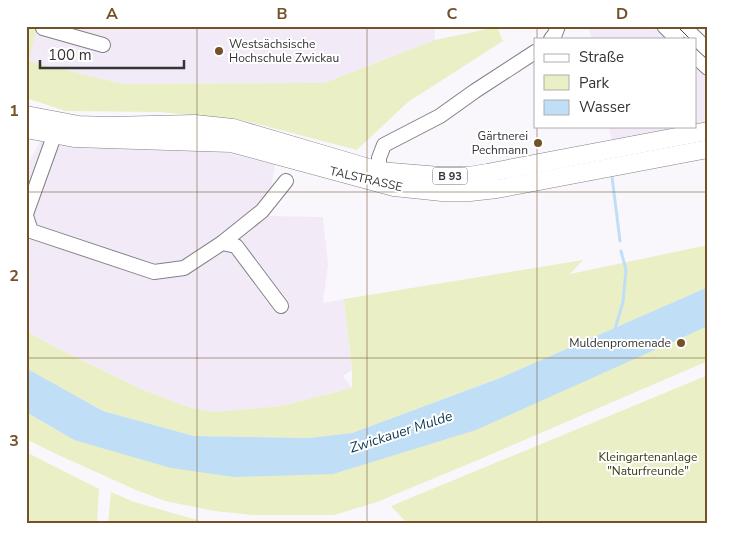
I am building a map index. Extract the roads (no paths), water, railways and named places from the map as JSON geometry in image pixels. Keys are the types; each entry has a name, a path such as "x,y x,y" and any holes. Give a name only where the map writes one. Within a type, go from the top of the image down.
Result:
{"main road":[{"name":"B 93","path":"26,115 57,129"},
{"name":"TALSTRASSE","path":"57,129 194,124 233,128 379,170 418,175 469,176 708,132"},
{"name":"B 93","path":"26,129 57,129"},
{"name":"TALSTRASSE","path":"57,129 106,140 230,143 394,187 442,192 470,192 497,189 708,149"}],"street":[{"path":"44,26 43,28 103,45"},
{"path":"552,38 558,26"},
{"path":"664,26 676,38"},
{"path":"682,26 695,38"},
{"path":"696,39 708,50"},
{"path":"379,170 379,158 384,145 440,116 474,91 534,53"},
{"path":"696,57 708,68"},
{"path":"57,129 26,215 31,231 154,272 184,268 222,243 262,212 286,181"},
{"path":"222,243 236,246 280,306"}],"water":[{"name":"Zwickauer Mulde","path":"708,287 708,326 476,430 333,474 234,477 171,468 74,440 26,412 26,368 103,411 194,436 308,438 352,433 500,378"}],"waterway":[{"path":"612,177 620,241"},
{"path":"615,329 623,302 626,270 621,251"}],"tram line":[{"path":"677,26 689,38"},
{"path":"696,49 708,60"}],"place":[{"name":"Westsächsische Hochschule Zwickau","path":"219,51"},
{"name":"Gärtnerei Pechmann","path":"538,143"},
{"name":"Muldenpromenade","path":"681,343"}],"park label":[{"name":"Kleingartenanlage \"Naturfreunde\"","path":"648,464"}]}
